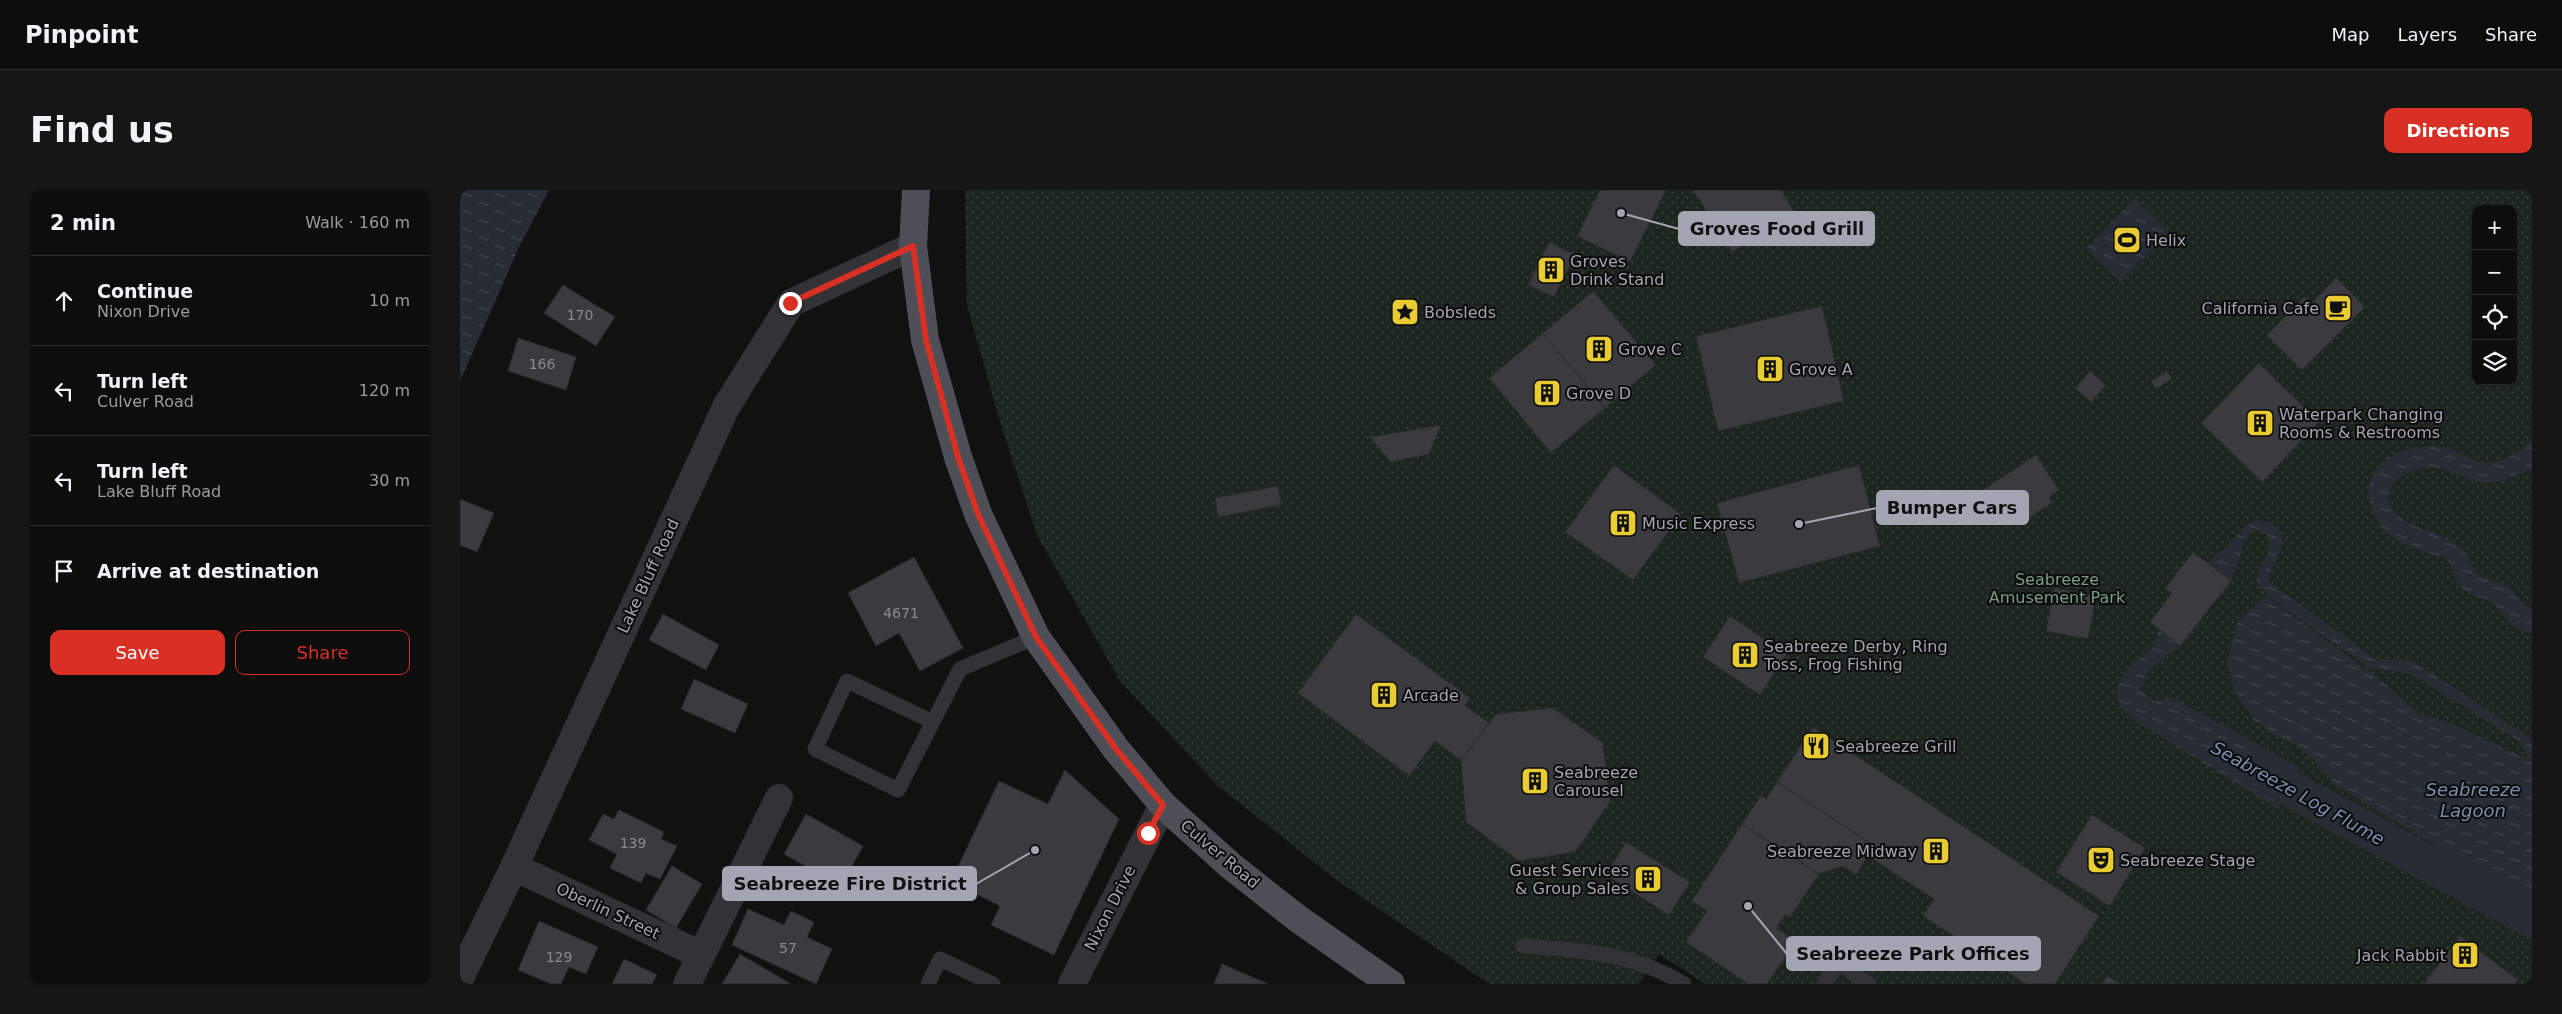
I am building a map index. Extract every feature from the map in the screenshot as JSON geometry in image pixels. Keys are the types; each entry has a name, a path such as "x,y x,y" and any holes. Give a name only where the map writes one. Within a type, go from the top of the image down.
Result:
{"main road":[{"name":"Culver Road","path":"916,190 913,246 926,340 958,457 978,514 1036,637 1116,749 1163,805 1231,866 1282,906 1391,984"}],"street":[{"name":"Lake Bluff Road","path":"460,978 514,867 726,407 790,303 913,246"},
{"path":"687,984 779,798"},
{"name":"Nixon Drive","path":"1072,984 1163,805"},
{"name":"Oberlin Street","path":"514,867 702,955"}],"lane":[{"path":"931,721 847,681 815,750 898,790 931,721 960,669 1036,637"},
{"path":"1523,946 1598,952 1662,970 1684,984"},
{"path":"928,984 940,959 993,984"},
{"path":"1824,984 1838,963 1869,984"}],"green space":[{"name":"Seabreeze Amusement Park","path":"965,190 2532,190 2532,984 1705,984 1659,954 1639,984 1489,984 1335,879 1217,785 1120,681 1037,535 1001,425 967,305"}],"water":[{"path":"460,190 549,190 519,247 460,381"},
{"name":"Helix","path":"2134,199 2169,232 2120,282 2086,248"},
{"path":"2532,439 2532,468 2529,470 2502,481 2485,483 2470,480 2435,467 2419,468 2403,475 2396,481 2391,487 2389,503 2394,511 2403,519 2460,547 2477,574 2511,589 2525,606 2532,610 2532,634 2510,624 2495,604 2465,591 2448,561 2440,556 2422,551 2395,539 2381,527 2372,510 2368,491 2373,475 2388,458 2410,449 2433,446 2444,447 2475,461 2486,463 2499,461 2511,456"},
{"path":"2257,520 2271,523 2282,535 2281,549 2270,573 2270,583 2375,659 2413,661 2524,734 2532,742 2532,760 2516,739 2413,675 2367,666 2269,597 2257,583 2258,572 2268,552 2270,543 2269,538 2264,532 2253,531 2246,539 2231,581 2207,563 2226,547 2248,523"},
{"name":"Seabreeze Lagoon","path":"2265,596 2383,682 2418,713 2455,725 2532,762 2532,908 2465,864 2334,784 2316,762 2296,744 2275,736 2254,720 2236,695 2227,663 2238,621"},
{"path":"2158,629 2180,646 2150,670 2142,683 2141,691 2155,701 2171,697 2299,767 2294,791 2276,808 2134,720 2120,706 2117,688 2121,679 2134,663 2155,645"}],"building":[{"path":"1600,190 1666,190 1630,262 1577,236"},
{"path":"1693,190 1781,190 1795,213 1732,252"},
{"name":"Groves Drink Stand","path":"1549,242 1575,255 1554,297 1528,285"},
{"path":"2336,278 2365,307 2302,370 2267,335 2304,297 2311,304"},
{"path":"563,285 615,317 596,346 544,313"},
{"name":"Grove C","path":"1593,291 1656,365 1605,408 1543,333"},
{"name":"Grove A","path":"1822,306 1844,401 1718,431 1696,336"},
{"name":"Grove D","path":"1543,333 1605,408 1551,453 1489,378"},
{"path":"518,338 576,357 566,390 508,371"},
{"name":"Waterpark Changing Rooms & Restrooms","path":"2259,363 2319,422 2262,482 2201,423"},
{"path":"2090,371 2106,385 2091,402 2075,388"},
{"path":"2167,371 2172,379 2156,389 2151,381"},
{"path":"1441,425 1429,454 1391,462 1370,437"},
{"path":"2036,455 2059,490 2049,497 2052,503 2017,526 2004,506 1988,517 1974,496"},
{"name":"Music Express","path":"1614,465 1681,514 1633,580 1565,532"},
{"path":"1859,465 1880,546 1739,583 1717,503"},
{"path":"1278,486 1281,505 1218,517 1215,498"},
{"path":"460,499 494,513 477,552 460,545"},
{"path":"2193,552 2231,581 2180,646 2150,622 2172,593 2165,588"},
{"path":"914,557 963,648 920,671 899,633 876,646 848,593"},
{"path":"2054,588 2096,596 2088,639 2046,631"},
{"path":"663,614 719,645 706,670 649,640"},
{"name":"Arcade","path":"1356,614 1470,698 1465,705 1489,723 1461,760 1435,741 1409,776 1298,693"},
{"name":"Seabreeze Derby, Ring Toss, Frog Fishing","path":"1730,616 1787,654 1760,695 1703,657"},
{"path":"694,679 748,704 735,733 681,709"},
{"name":"Seabreeze Carousel","path":"1553,708 1603,743 1610,802 1575,852 1519,861 1466,822 1461,760 1496,714"},
{"name":"Seabreeze Midway","path":"1813,727 2099,916 2055,984 2026,984 1923,916 1934,899 1868,856 1874,846 1777,782"},
{"path":"1065,770 1119,819 1054,955 991,925 1000,906 951,881 999,781 1048,804"},
{"path":"1777,782 1874,846 1856,875 1843,866 1819,874 1742,824 1761,795 1766,799"},
{"path":"619,810 664,832 661,839 677,846 660,879 646,873 641,883 610,868 617,854 589,840 603,814 614,819"},
{"path":"806,814 863,846 841,886 784,854"},
{"name":"Seabreeze Stage","path":"2092,815 2145,848 2110,906 2056,872"},
{"path":"1742,824 1819,874 1790,917 1786,914 1776,928 1796,941 1767,984 1748,984 1686,942 1707,911 1692,901"},
{"name":"Guest Services & Group Sales","path":"1626,842 1690,882 1669,915 1606,875"},
{"path":"672,866 702,884 676,928 646,910"},
{"path":"748,909 784,925 791,911 814,922 807,937 832,949 816,984 732,945"},
{"path":"539,921 598,947 586,974 569,967 561,984 551,984 518,970"},
{"name":"Jack Rabbit","path":"2460,936 2518,980 2515,984 2424,984"},
{"path":"740,954 791,984 722,984"},
{"path":"624,959 657,975 652,984 612,984"},
{"path":"1222,964 1268,984 1214,984"},
{"path":"2107,976 2121,984 2102,984"}],"waterway":[{"name":"Seabreeze Log Flume","path":"2250,767 2532,920"}],"place":[{"name":"Groves Food Grill","path":"1621,213"},
{"name":"Helix","path":"2127,240"},
{"name":"Groves Drink Stand","path":"1551,270"},
{"name":"California Cafe","path":"2338,308"},
{"name":"Bobsleds","path":"1405,312"},
{"name":"Grove C","path":"1599,349"},
{"name":"Grove A","path":"1770,369"},
{"name":"Grove D","path":"1547,393"},
{"name":"Waterpark Changing Rooms & Restrooms","path":"2260,423"},
{"name":"Music Express","path":"1623,523"},
{"name":"Bumper Cars","path":"1799,524"},
{"name":"Seabreeze Derby, Ring Toss, Frog Fishing","path":"1745,655"},
{"name":"Arcade","path":"1384,695"},
{"name":"Seabreeze Grill","path":"1816,746"},
{"name":"Seabreeze Carousel","path":"1535,781"},
{"name":"Seabreeze Fire District","path":"1035,850"},
{"name":"Seabreeze Midway","path":"1936,851"},
{"name":"Seabreeze Stage","path":"2101,860"},
{"name":"Guest Services & Group Sales","path":"1648,879"},
{"name":"Seabreeze Park Offices","path":"1748,906"},
{"name":"Jack Rabbit","path":"2465,955"}],"route":[{"path":"790,303 913,246 926,340 958,457 978,514 1036,637 1116,749 1163,805 1148,833"}]}
